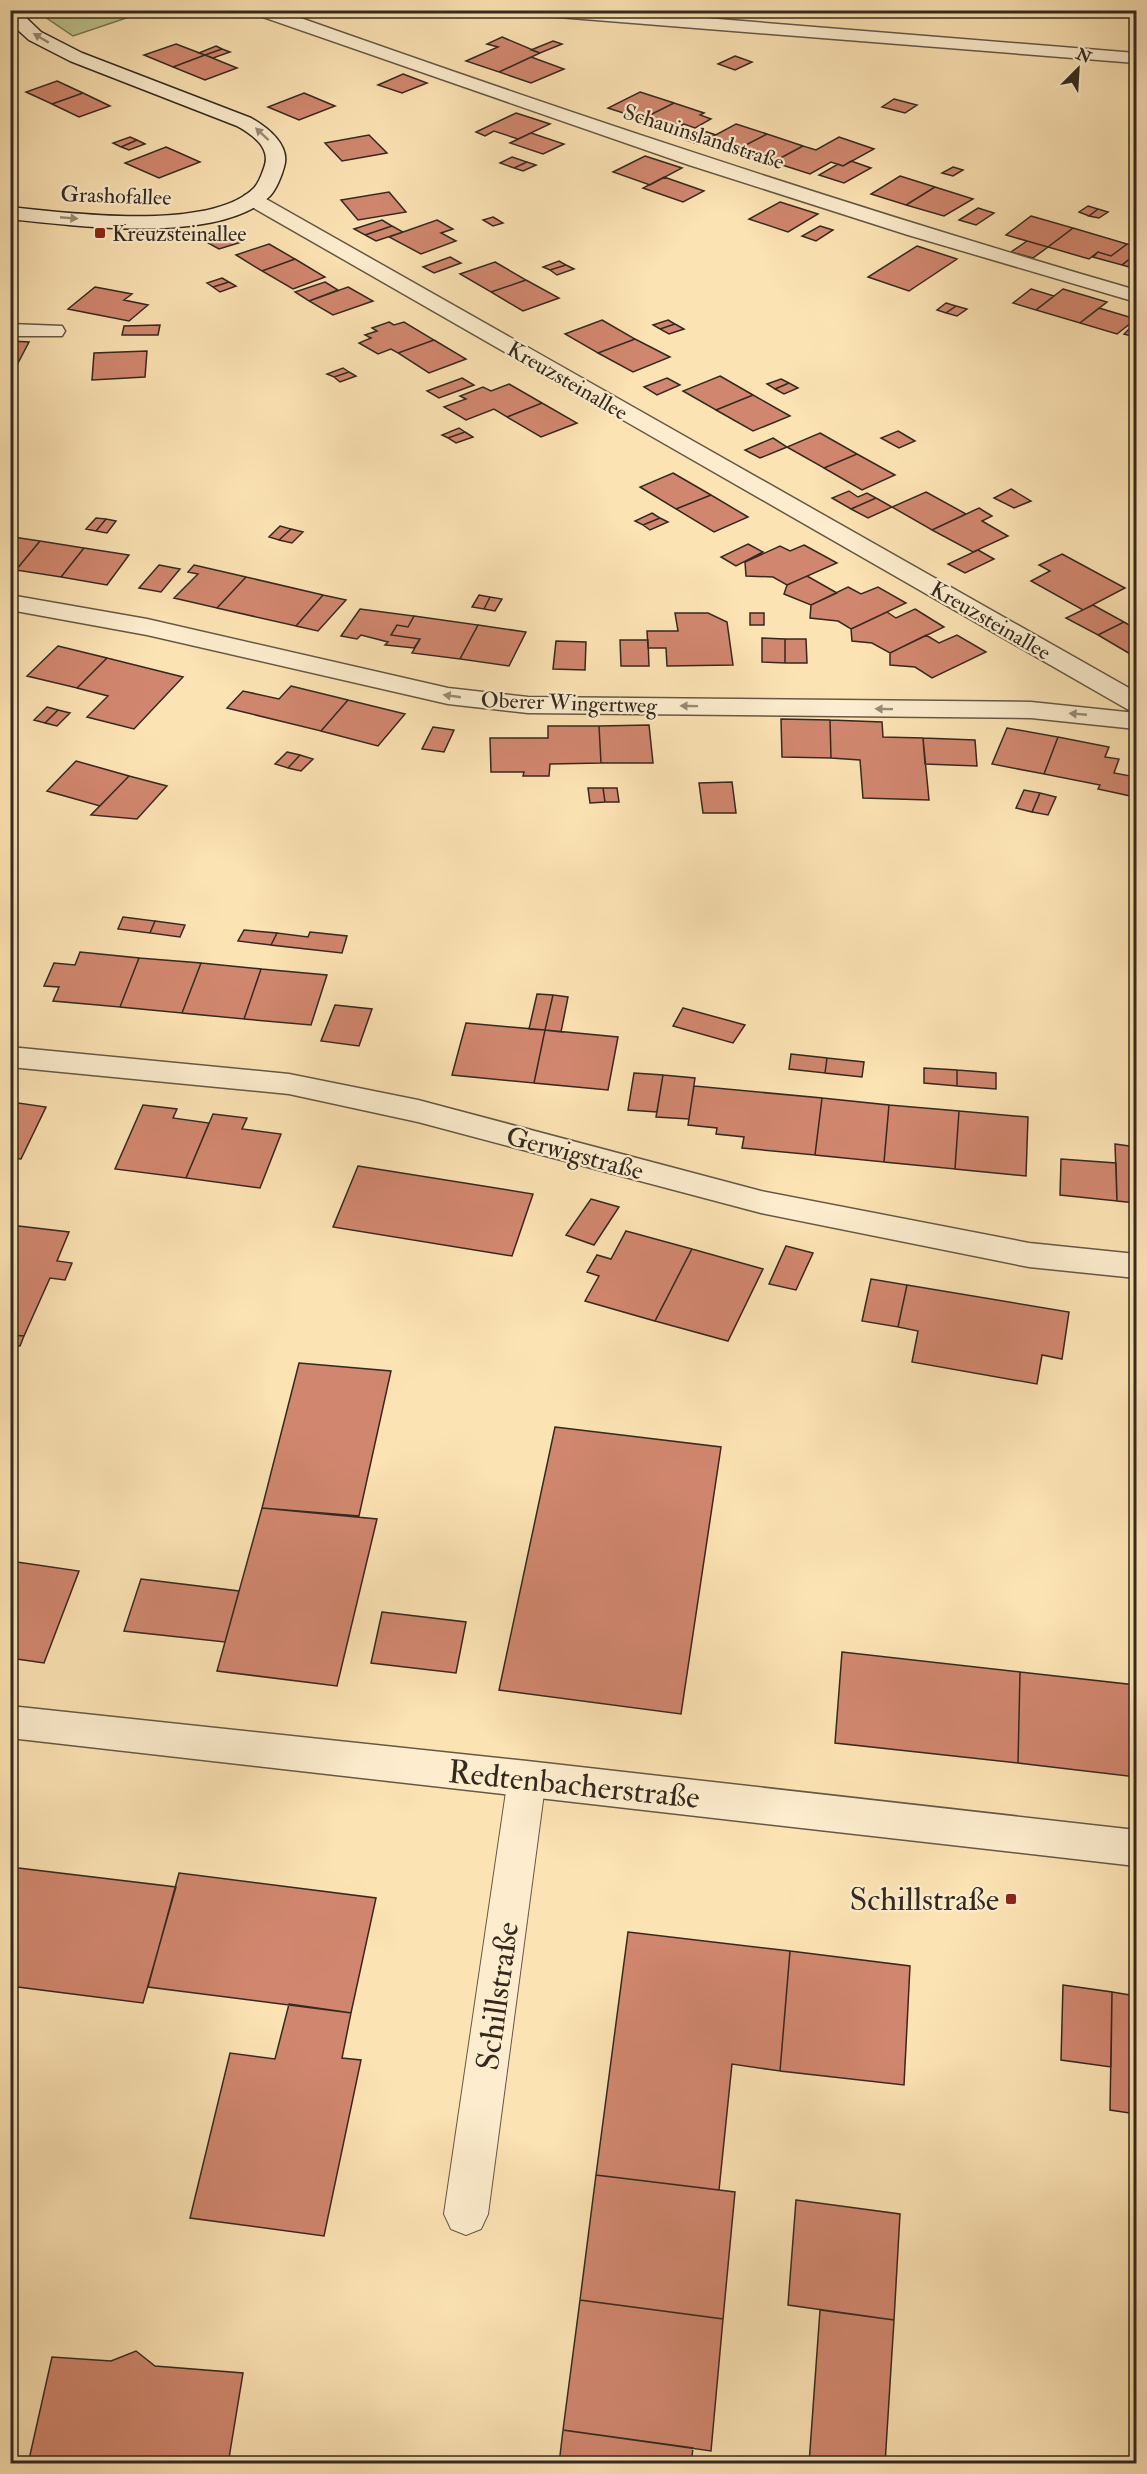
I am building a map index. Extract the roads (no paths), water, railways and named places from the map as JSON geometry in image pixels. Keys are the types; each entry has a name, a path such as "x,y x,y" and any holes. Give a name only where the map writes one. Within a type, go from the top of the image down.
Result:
{"street":[{"name":"Schauinslandstraße","path":"260,10 455,80 740,174 929,235 1137,296"},
{"path":"533,10 1137,58"},
{"path":"10,13 35,36 76,57 244,122 256,129 274,147 276,158 271,180 252,200"},
{"path":"758,29 794,15"},
{"name":"Grashofallee","path":"10,213 154,224 206,217 252,200"},
{"name":"Kreuzsteinallee","path":"252,200 1137,703"},
{"path":"10,330 54,331"},
{"name":"Oberer Wingertweg","path":"10,602 147,627 448,696 471,699 528,705 1031,710 1137,721"},
{"name":"Gerwigstraße","path":"10,1057 289,1084 418,1111 761,1202 1029,1255 1137,1266"},
{"name":"Redtenbacherstraße","path":"10,1722 1137,1848"}],"lane":[{"name":"Schillstraße","path":"466,2214 527,1778"}],"place":[{"name":"Kreuzsteinallee","path":"100,233"},
{"name":"Schillstraße","path":"1011,1899"}]}
